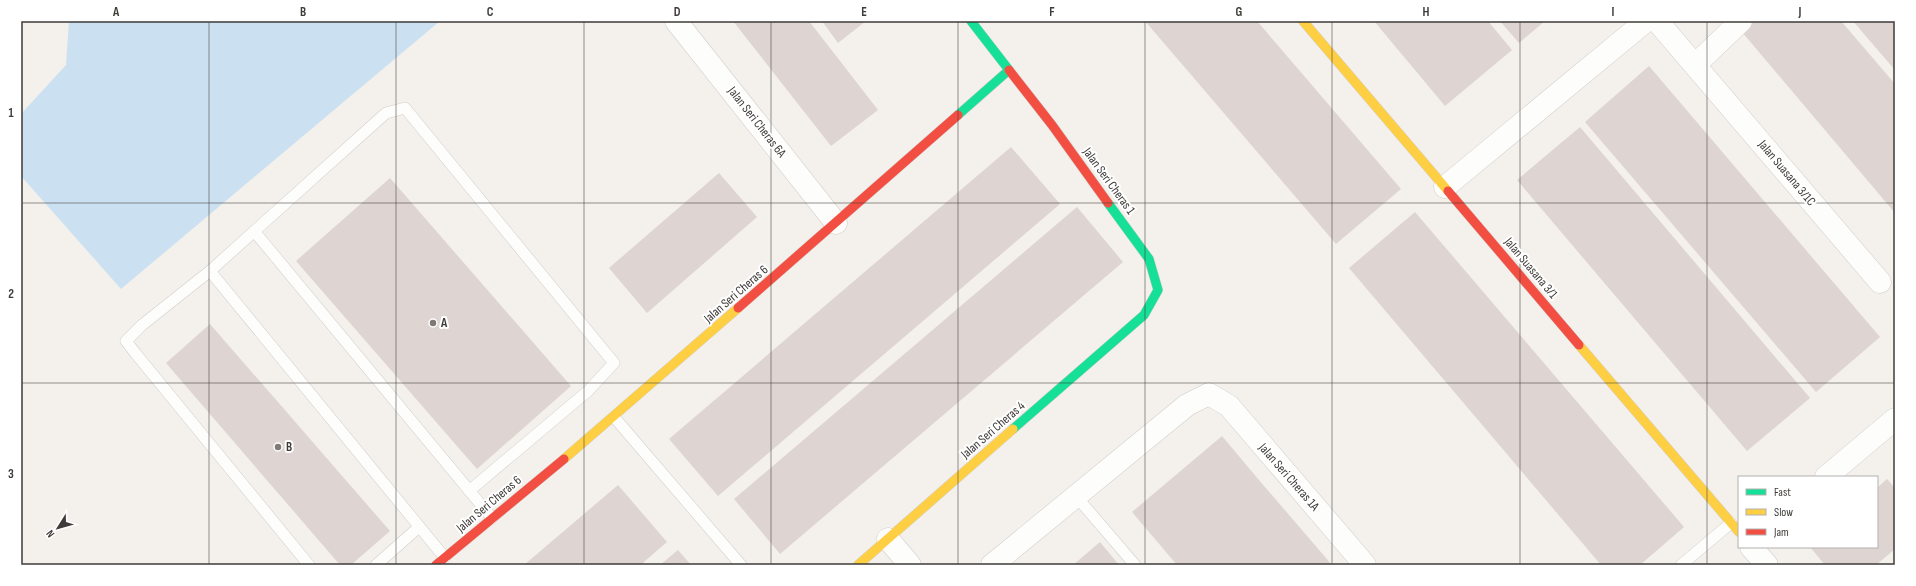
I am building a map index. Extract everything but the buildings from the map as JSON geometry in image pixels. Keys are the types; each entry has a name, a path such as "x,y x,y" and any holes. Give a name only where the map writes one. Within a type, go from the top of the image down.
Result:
{"street":[{"name":"Jalan Seri Cheras 6A","path":"676,21 836,223"},
{"path":"971,21 1009,70"},
{"name":"Jalan Suasana 3/1","path":"1303,21 1738,531"},
{"path":"1445,187 1646,21"},
{"name":"Jalan Suasana 3/1C","path":"1658,21 1880,282"},
{"path":"1695,64 1741,21"},
{"name":"Jalan Seri Cheras 6","path":"440,561 614,417 1009,70"},
{"name":"Jalan Seri Cheras 1","path":"1009,70 1052,125 1149,259 1158,290 1144,315"},
{"name":"Jalan Seri Cheras 4","path":"858,565 1144,315"},
{"name":"Jalan Seri Cheras 1A","path":"1075,495 1187,405 1209,394 1229,406 1365,565"},
{"path":"1827,476 1895,419"},
{"path":"992,565 1075,495"},
{"path":"888,539 910,565"},
{"path":"1752,548 1767,565"}],"lane":[{"path":"309,565 126,340 142,325 210,271 386,113 405,108 614,363 588,391 469,491"},
{"path":"254,231 492,518"},
{"path":"210,271 419,527 440,561"},
{"path":"614,417 741,565"},
{"path":"1075,495 1135,565"},
{"path":"1681,565 1731,523"},
{"path":"376,565 419,527"}],"water":[{"path":"69,21 440,21 121,289 21,176 21,114 66,65"}],"traffic: fast":[{"path":"958,115 1009,70 971,21"},
{"path":"1013,429 1144,315 1158,290 1149,259 1108,203"}],"traffic: slow":[{"path":"1303,21 1448,191"},
{"path":"564,459 738,308"},
{"path":"1579,345 1738,531"},
{"path":"858,565 1013,429"}],"traffic: jam":[{"path":"1009,70 1052,125 1108,203"},
{"path":"738,308 958,115"},
{"path":"1448,191 1579,345"},
{"path":"436,565 564,459"}],"place":[{"name":"A","path":"433,323"},
{"name":"B","path":"278,447"}]}
